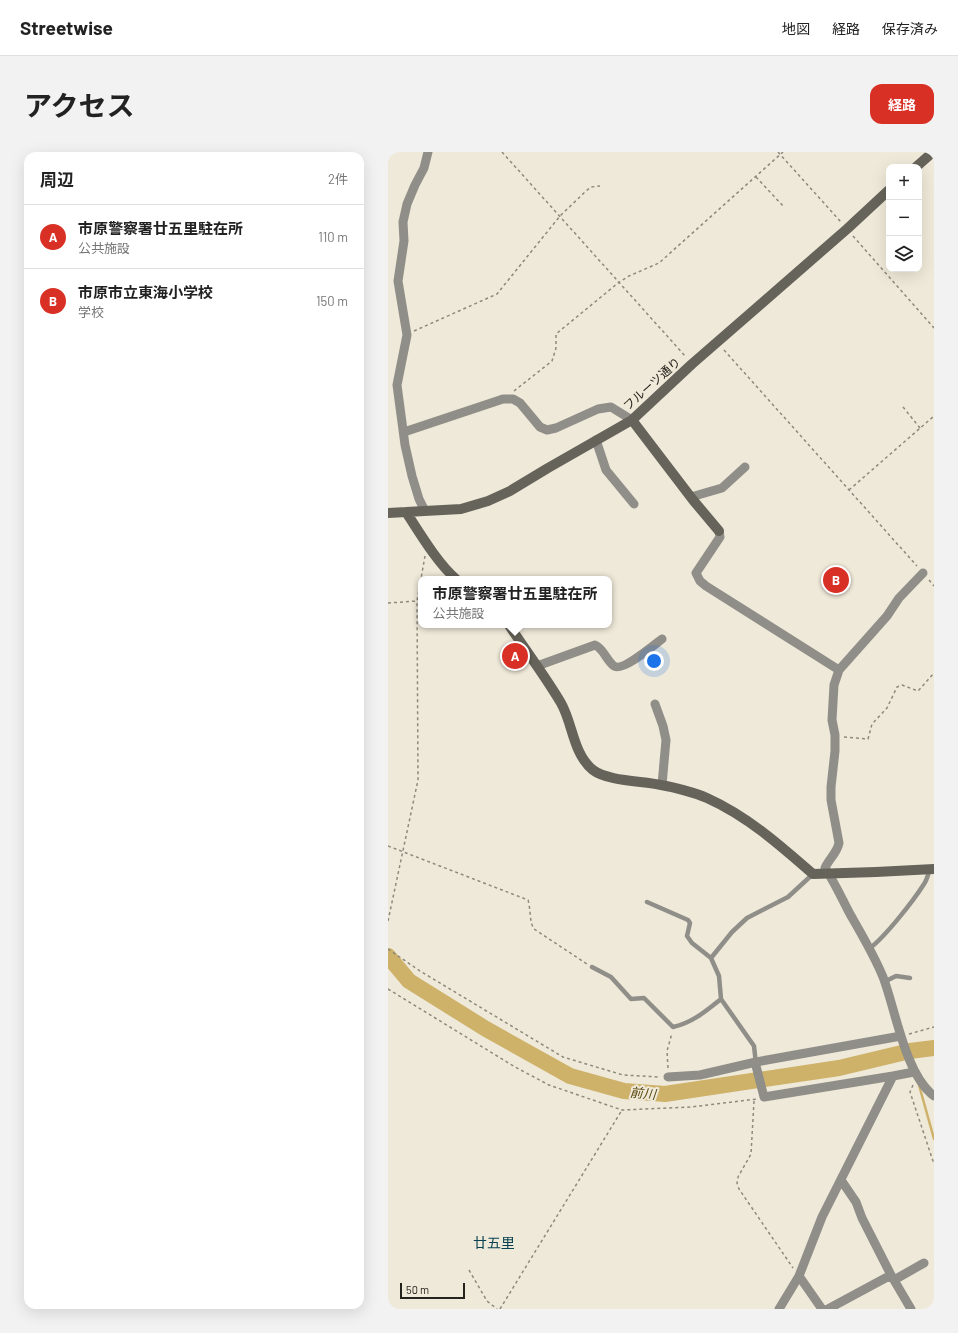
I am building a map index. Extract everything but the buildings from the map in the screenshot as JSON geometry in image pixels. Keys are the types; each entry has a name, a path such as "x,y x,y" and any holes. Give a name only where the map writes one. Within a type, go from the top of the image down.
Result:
{"street":[{"path":"425,511 419,499 412,476 404,432 392,385 407,335 398,280 404,241 403,222 407,204 424,168 428,152"},
{"path":"919,164 933,152"},
{"name":"フルーツ通り","path":"388,513 461,508 488,501 510,491 632,420 692,364 847,229 886,193"},
{"path":"404,432 503,399 512,399 520,403 540,427 548,430 556,428 598,408 611,407 632,420 719,531 720,537 696,573 700,581 839,670"},
{"path":"596,440 606,470 634,504"},
{"path":"691,497 722,488 745,467"},
{"path":"406,512 430,548 452,576"},
{"path":"923,573 899,598 887,616 839,670 834,685 832,720 835,735 831,800 839,843 838,849 825,868 870,948 884,982 901,1036 915,1073 924,1087 934,1096"},
{"path":"511,628 562,704 576,745 584,761 594,771 610,777 662,785 707,798 742,817 769,836 813,874 932,869"},
{"path":"537,666 595,645 600,647 614,666 618,667 627,664 662,639"},
{"path":"655,704 664,726 666,740 662,785"},
{"path":"668,1077 700,1075 901,1036"},
{"path":"756,1064 764,1096 915,1073"},
{"path":"779,1309 799,1276 822,1217 842,1180 893,1076"},
{"path":"842,1180 856,1202 862,1218 911,1309"},
{"path":"828,1309 924,1263"},
{"path":"799,1276 822,1309"}],"lane":[{"path":"870,948 891,927 925,883 932,869"},
{"path":"711,958 732,932 747,918 788,897 813,874"},
{"path":"647,902 688,920 690,923 687,936 692,943 711,958 719,976 721,1000 754,1046 756,1064"},
{"path":"592,967 611,977 631,999 644,998 673,1027 684,1025 703,1014 721,1000"},
{"path":"884,982 896,976 910,978"}],"path":[{"path":"502,152 692,364"},
{"path":"778,152 934,328"},
{"path":"503,399 552,361 556,348 556,334 618,283 658,262 783,152"},
{"path":"756,177 784,207"},
{"path":"407,335 497,294 560,216 591,187 600,186"},
{"path":"717,342 923,573"},
{"path":"903,407 920,428"},
{"path":"849,490 934,416"},
{"path":"421,576 424,557 430,548"},
{"path":"388,921 418,780 418,595"},
{"path":"388,603 417,601"},
{"path":"835,735 868,739 872,724 887,708 897,687 902,685 918,691 934,673"},
{"path":"388,846 528,900 531,925 534,929 592,967"},
{"path":"388,949 420,972 563,1057 623,1075 668,1077 667,1051 673,1027"},
{"path":"388,989 515,1067 549,1085 622,1110 690,1107 753,1100 764,1096"},
{"path":"901,1036 934,1027"},
{"path":"915,1073 910,1092 934,1164"},
{"path":"753,1100 751,1154 738,1177 737,1183 780,1251 799,1276"},
{"path":"500,1309 622,1110"},
{"path":"469,1270 487,1301 497,1309"}],"waterway":[{"name":"前川","path":"388,956 409,981 486,1029 570,1076 624,1091 665,1094 839,1068 910,1051 934,1048"},
{"path":"919,1085 934,1139"}],"place":[{"name":"市原市立東海小学校","path":"836,580"},
{"name":"市原警察署廿五里駐在所","path":"515,656"}],"district":[{"name":"廿五里","path":"494,1243"}]}
